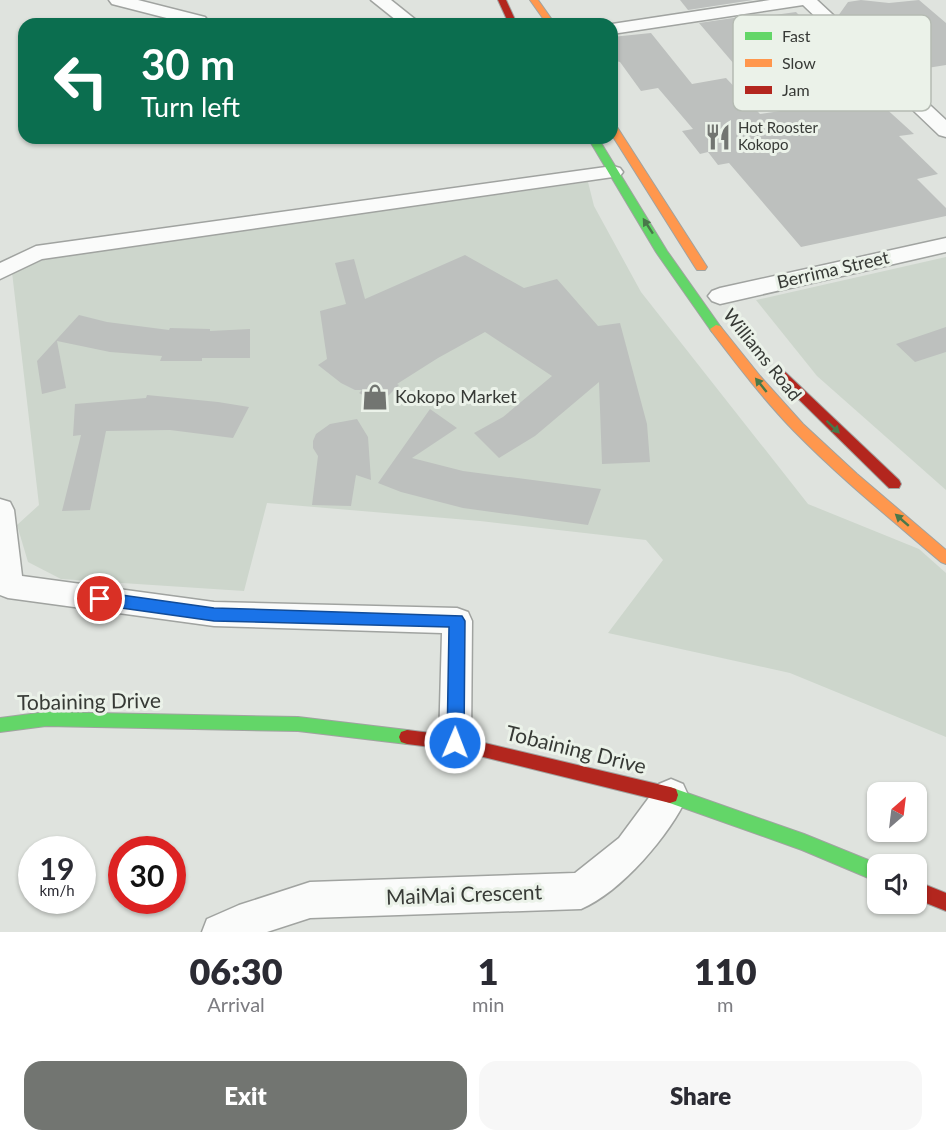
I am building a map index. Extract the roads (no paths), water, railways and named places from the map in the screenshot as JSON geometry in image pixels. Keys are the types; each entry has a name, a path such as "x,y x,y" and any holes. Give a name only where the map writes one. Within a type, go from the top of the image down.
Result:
{"main road":[{"path":"502,0 510,18"},
{"path":"534,0 547,18"},
{"path":"618,136 717,291"},
{"name":"Williams Road","path":"597,144 692,295 764,390 832,460 946,558"},
{"name":"Williams Road","path":"769,359 789,386 901,490"},
{"name":"Tobaining Drive","path":"0,726 46,719 298,724 455,743 671,795 804,842 867,868"},
{"path":"927,894 946,902"}],"street":[{"path":"118,0 187,18"},
{"path":"380,0 404,18"},
{"path":"618,28 806,0 822,15"},
{"path":"925,111 946,131"},
{"path":"0,272 36,253 613,172"},
{"name":"Berrima Street","path":"717,291 946,245"},
{"path":"0,510 8,586 214,614 457,621 455,743"},
{"name":"MaiMai Crescent","path":"220,932 239,922 310,900 582,891 632,850 671,795"}],"place":[{"name":"Hot Rooster Kokopo","path":"718,137"},
{"name":"Kokopo Market","path":"375,397"}]}
